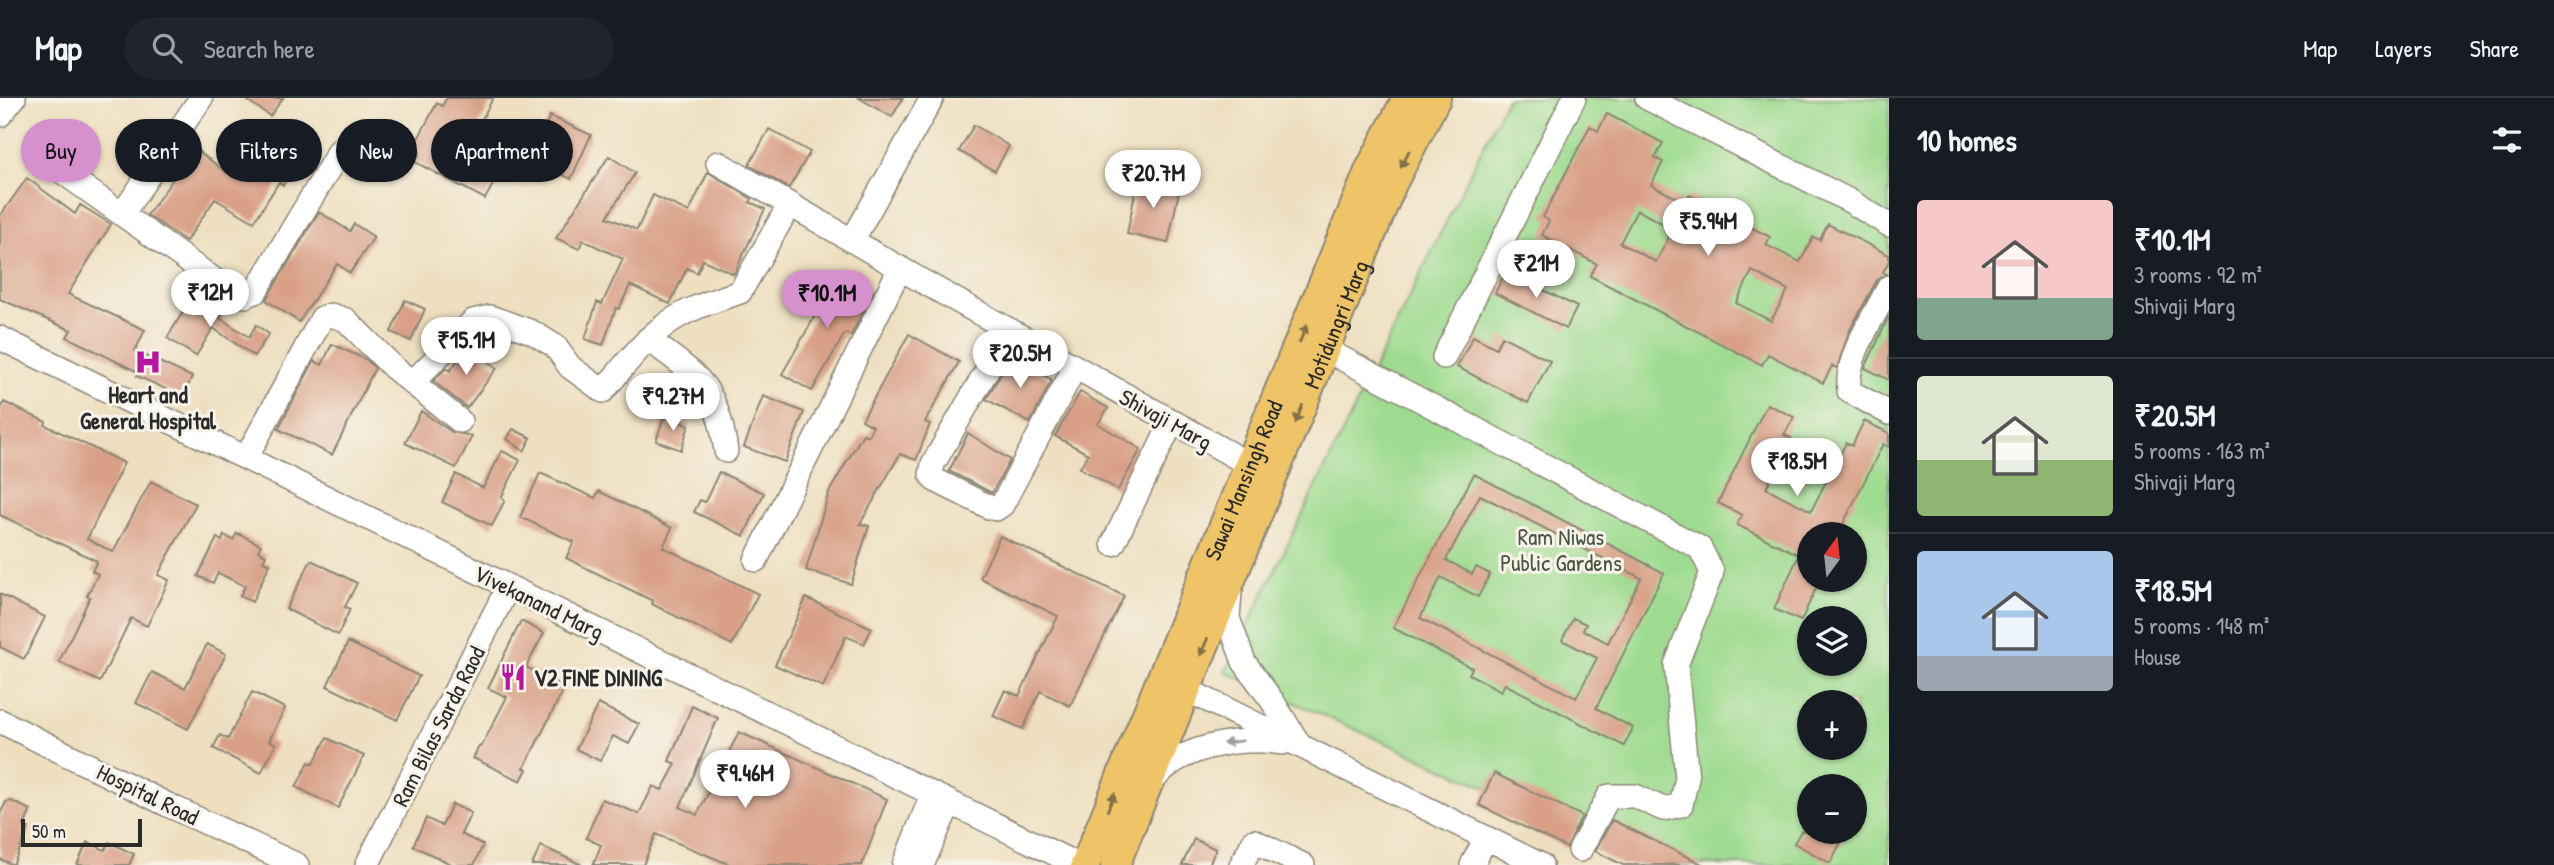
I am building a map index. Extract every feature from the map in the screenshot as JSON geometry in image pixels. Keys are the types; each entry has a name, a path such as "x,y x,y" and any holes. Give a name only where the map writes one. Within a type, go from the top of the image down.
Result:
{"main road":[{"name":"Sawai Mansingh Road","path":"1085,865 1175,683 1250,466 1370,169 1407,98"},
{"name":"Motidungri Marg","path":"1115,865 1147,788 1175,683 1231,582 1392,184 1436,98"}],"street":[{"path":"0,115 14,98"},
{"path":"123,213 201,98"},
{"path":"852,241 932,98"},
{"path":"1444,357 1574,98"},
{"path":"1647,98 1848,200 1889,225"},
{"path":"77,182 233,293 245,296 255,292 336,157"},
{"name":"Shivaji Marg","path":"719,163 1250,466"},
{"path":"412,383 473,321 490,317 532,331 555,346 570,366 603,391 648,339 666,324 706,304 740,292 790,204"},
{"path":"756,560 900,268"},
{"path":"1889,287 1849,366 1847,382 1849,391 1889,412"},
{"path":"246,458 322,318 331,315 346,320 412,383 460,421"},
{"path":"1010,330 933,464 932,474 935,480 989,507 996,509 1002,505 1075,367"},
{"name":"Vivekanand Marg","path":"0,338 1078,865"},
{"path":"648,339 701,381 724,430 726,451"},
{"path":"1325,350 1700,548 1712,572 1676,665 1687,778 1681,805 1663,808 1635,796 1609,796 1580,850"},
{"path":"1113,544 1172,422"},
{"path":"1231,582 1228,618 1244,662 1300,746"},
{"name":"Ram Bilas Sarda Raod","path":"368,865 508,587"},
{"path":"1175,683 1541,865"},
{"name":"Hospital Road","path":"0,721 168,805 297,865"},
{"path":"1147,788 1164,769 1181,758 1229,741 1265,740 1300,746"},
{"path":"904,865 945,802"},
{"path":"922,865 945,802"},
{"path":"937,865 932,860 945,802"},
{"path":"1472,865 1486,838"},
{"path":"1241,865 1254,841 1303,865"}],"green space":[{"name":"Ram Niwas Public Gardens","path":"1507,98 1889,98 1889,865 1662,865 1225,672"}],"building":[{"path":"244,98 283,98 270,116"},
{"path":"447,98 493,98 482,119 431,119 431,170 417,163 420,152 417,150 417,140 437,103 442,106"},
{"path":"859,98 903,98 892,117"},
{"path":"1607,114 1663,143 1655,158 1663,162 1651,185 1685,202 1689,195 1770,237 1766,245 1800,262 1813,237 1820,240 1828,224 1889,255 1883,272 1886,274 1877,280 1849,332 1837,368 1832,366 1823,383 1768,354 1762,365 1590,276 1597,264 1542,235 1549,221 1543,217 1590,126 1598,131","holes":["1637,210 1673,229 1656,262 1620,243","1752,271 1788,290 1771,321 1736,303"]},
{"path":"974,125 1009,146 995,171 959,151"},
{"path":"573,127 591,135 573,175"},
{"path":"769,129 810,152 789,188 749,165"},
{"path":"202,154 216,164 216,182 279,182 254,222 215,199 186,241 147,215 171,182 202,182"},
{"path":"609,156 635,173 607,217 637,230 653,195 689,212 708,172 752,199 750,202 765,209 734,274 703,260 697,273 687,268 670,304 630,285 619,309 616,308 603,345 585,339 597,302 602,304 623,259 583,240 579,249 556,238"},
{"path":"1138,178 1180,187 1168,243 1127,234"},
{"path":"24,182 32,182 75,214 80,205 111,224 68,294 145,330 135,351 192,377 183,397 137,376 138,372 67,337 71,330 0,299 0,216"},
{"path":"453,182 494,182 485,199"},
{"path":"319,212 350,231 354,224 374,237 350,273 337,264 299,322 266,300"},
{"path":"1506,271 1577,307 1566,329 1495,293"},
{"path":"834,272 872,293 851,336 845,333 812,391 782,374 815,316 810,314"},
{"path":"194,294 223,312 220,318 249,337 256,325 269,334 254,356 213,328 196,356 167,338"},
{"path":"405,300 425,309 411,341 391,332"},
{"path":"1889,316 1889,380 1865,368"},
{"path":"909,334 959,362 925,422 930,424 916,460 900,454 860,524 869,526 851,584 806,570 829,492 863,434 868,436 873,426 862,420"},
{"path":"1473,336 1496,348 1502,336 1550,361 1528,403 1457,367"},
{"path":"332,344 367,360 375,368 332,455 278,429 314,361 322,365"},
{"path":"468,346 497,368 467,408 433,381 446,368 450,371"},
{"path":"1011,357 1052,380 1030,423 986,399"},
{"path":"1080,392 1108,408 1098,424 1141,449 1118,490 1080,468 1088,454 1055,436"},
{"path":"763,396 804,412 785,462 744,447"},
{"path":"4,402 124,463 87,539 113,552 151,481 196,504 158,575 169,580 147,626 131,618 100,682 59,662 90,597 87,596 98,574 92,571 97,561 0,515 0,410"},
{"path":"1767,404 1794,417 1784,435 1791,438 1766,488 1811,511 1846,443 1852,446 1864,421 1889,433 1889,447 1883,444 1844,522 1797,522 1797,554 1737,525 1742,515 1718,503"},
{"path":"421,411 452,432 472,436 456,468 405,443"},
{"path":"664,417 689,425 681,450 656,441"},
{"path":"513,429 531,438 524,451 507,439"},
{"path":"968,433 1010,460 992,493 949,471"},
{"path":"502,451 520,460 501,498 505,500 492,526 442,502 456,474 483,488"},
{"path":"719,472 764,493 744,536 694,512 700,500 705,502"},
{"path":"540,473 595,498 599,491 672,528 663,547 758,594 732,645 652,604 653,601 566,558 574,542 520,517"},
{"path":"1474,474 1664,573 1596,708 1633,728 1624,746 1505,684 1501,691 1469,674 1472,668 1393,628","holes":["1480,495 1641,578 1608,643 1583,630 1586,624 1573,618 1562,640 1597,658 1576,698 1420,618 1441,577 1478,597 1490,574 1476,567 1472,574 1446,560"]},
{"path":"237,533 261,545 258,551 266,555 263,561 270,564 252,602 240,596 245,586 218,573 213,583 198,576 217,538 222,541 224,535 233,540"},
{"path":"1000,536 1124,596 1070,706 1040,691 1023,729 993,716 1005,690 1019,696 1058,616 980,578"},
{"path":"1797,559 1797,592 1814,592 1808,606 1797,606 1797,619 1774,609"},
{"path":"311,560 357,583 345,607 350,609 338,635 286,609"},
{"path":"0,594 45,617 24,659 0,647"},
{"path":"806,598 872,628 864,644 846,636 823,687 775,665"},
{"path":"521,621 544,633 526,667 565,687 524,768 527,769 521,781 473,758 507,697 488,688"},
{"path":"348,642 419,676 397,720 327,686"},
{"path":"207,644 226,654 188,729 136,703 152,672 185,688"},
{"path":"252,692 285,708 269,741 276,744 261,773 213,748 220,735 228,739"},
{"path":"598,704 639,724 629,744 613,736 600,761 576,749"},
{"path":"692,706 718,718 680,807 697,815 739,732 887,799 862,865 731,865 656,834 643,865 593,865 601,845 586,838 602,799 639,814 653,786 662,790 676,764 669,761"},
{"path":"327,738 364,756 338,808 296,787 309,762 313,764"},
{"path":"1494,773 1582,816 1567,848 1479,805"},
{"path":"11,801 31,810 24,826 29,828 13,865 0,859 0,814 6,802"},
{"path":"452,804 471,813 461,834 483,845 474,865 453,865 413,846 426,818 442,826"},
{"path":"1612,820 1704,865 1623,865 1595,851"},
{"path":"1797,838 1797,844 1840,844 1830,863 1794,843"},
{"path":"1194,839 1216,849 1209,865 1182,865"},
{"path":"87,842 105,850 109,842 134,854 129,865 77,865"},
{"path":"541,846 582,865 532,865"}],"place":[{"name":"Heart and General Hospital","path":"148,362"},
{"name":"V2 FINE DINING","path":"513,677"}]}
